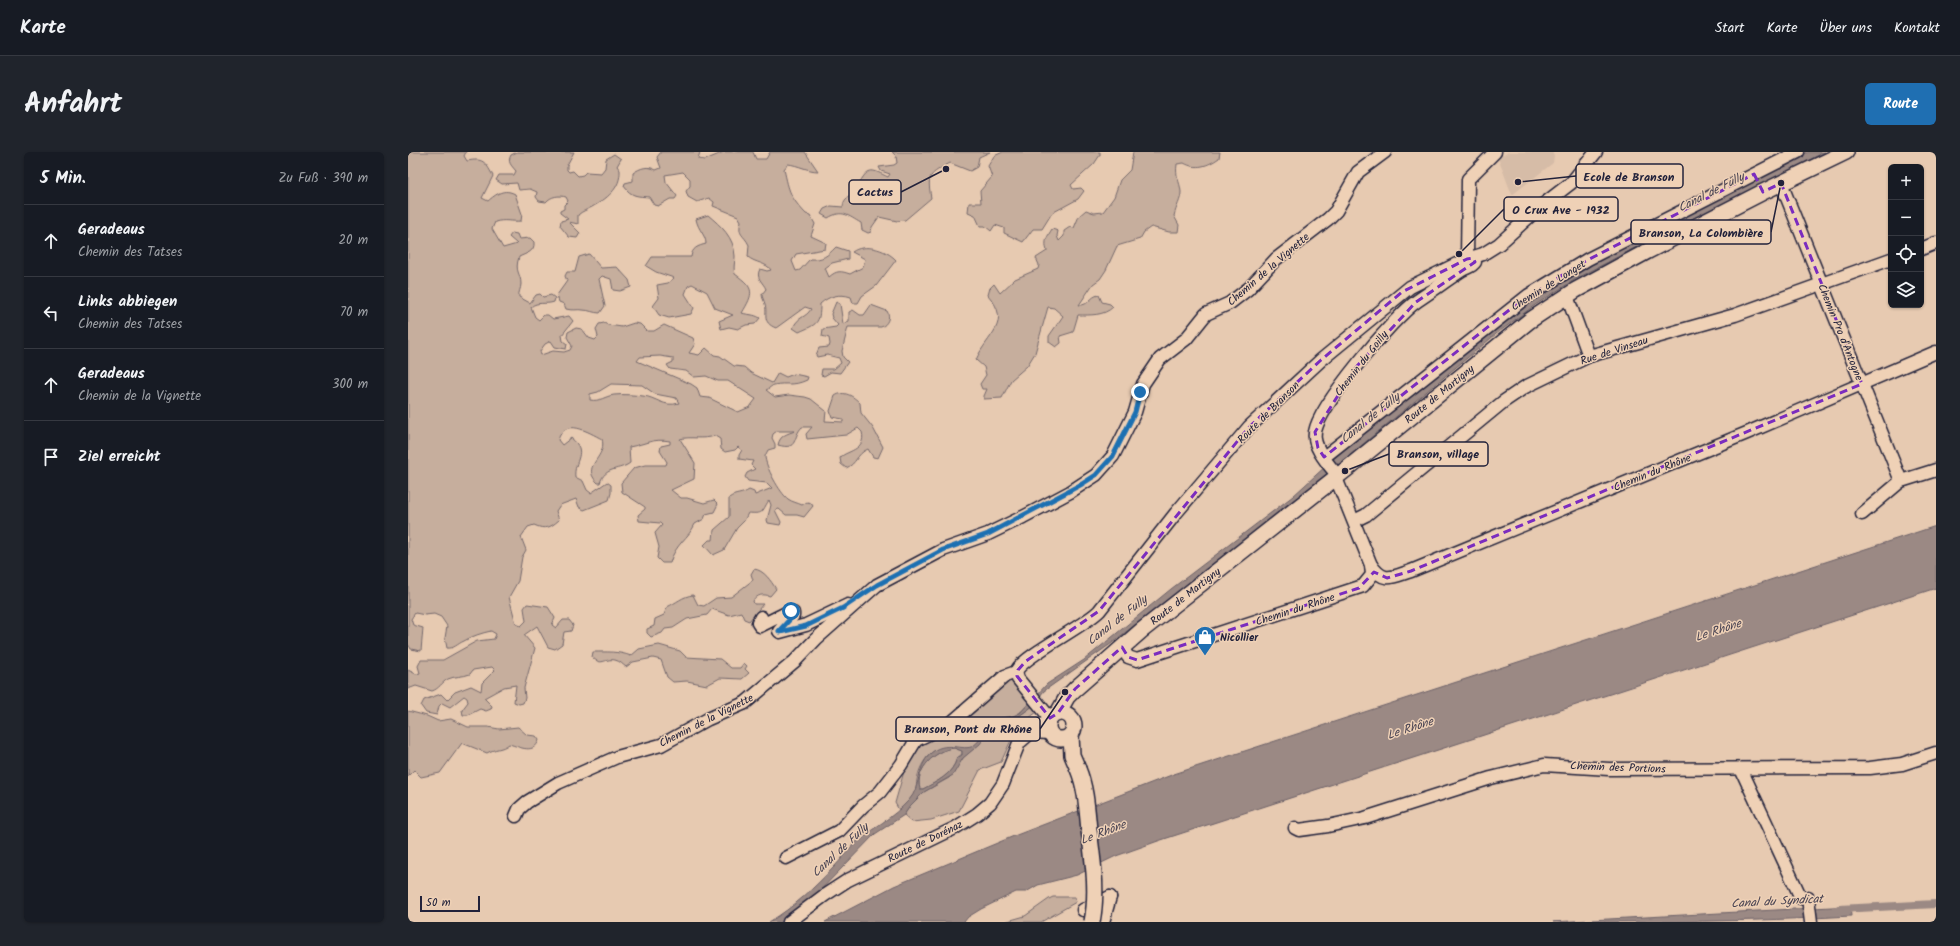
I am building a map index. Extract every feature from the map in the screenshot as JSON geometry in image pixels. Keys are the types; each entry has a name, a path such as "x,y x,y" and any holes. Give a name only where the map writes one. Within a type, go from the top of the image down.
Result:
{"main road":[{"name":"Route de Martigny","path":"1056,723 1070,695 1122,647 1171,606 1516,331 1567,296 1648,251 1781,183 1846,152"},
{"path":"1056,723 1078,769 1086,799 1094,873 1095,906 1092,922"}],"street":[{"name":"Chemin de la Vignette","path":"516,816 519,809 527,802 558,783 618,757 661,745 708,719 750,699 795,661 860,598 877,585 943,550 988,534 1070,492 1096,475 1108,464 1116,452 1135,412 1143,384 1160,358 1186,339 1206,314 1230,304 1248,289 1276,259 1324,223 1336,211 1358,172 1385,152"},
{"path":"1470,258 1468,179 1495,152"},
{"name":"Route de Branson","path":"786,858 839,831 880,792 918,738 947,726 1005,676 1016,672 1026,661 1085,623 1099,611 1176,513 1250,427 1321,360 1406,290 1420,281 1499,244 1535,211 1571,183 1596,152"},
{"name":"Chemin de Longet","path":"1326,459 1528,295 1588,259 1798,152"},
{"path":"1754,174 1763,192"},
{"name":"Chemin Pro d'Antogne","path":"1781,183 1901,481"},
{"path":"1924,248 1936,243"},
{"name":"Chemin du Goilly","path":"1371,565 1336,475 1318,448 1315,432 1329,405 1380,337 1406,311 1460,272 1474,264 1475,262 1470,258"},
{"name":"Rue de Vinseau","path":"1354,521 1366,515 1519,391 1589,356 1735,315 1888,260"},
{"path":"1567,296 1589,356"},
{"name":"Chemin du Rhône","path":"1371,565 1378,575 1384,578 1391,578 1411,571 1740,436 1936,352"},
{"path":"1862,514 1901,481 1936,470"},
{"name":"Chemin du Rhône","path":"1122,647 1128,657 1137,660 1359,588 1370,578 1371,565"},
{"path":"761,617 758,623 760,626 788,612 793,613 793,616 779,631 780,632 806,626 860,598"},
{"path":"1016,672 1018,679 1056,723"},
{"name":"Route de Dorénaz","path":"789,922 848,880 955,828 978,814 997,794 1007,776 1016,749 1031,732 1056,723"},
{"name":"Chemin des Portions","path":"1301,828 1328,826 1359,819 1491,778 1544,765 1609,769 1882,768 1902,764 1936,753"},
{"path":"1741,769 1806,899 1811,922"},
{"path":"1083,910 1110,897 1102,922"}],"highlighted area":[{"path":"1754,174 1763,192 1781,183 1862,384 1411,571 1387,578 1374,572 1359,588 1137,660 1128,657 1122,647 1075,689 1058,713 1050,718 1017,676 1018,670 1026,661 1099,611 1249,427 1321,360 1402,292 1467,259 1473,258 1475,262 1416,302 1356,367 1315,432 1318,448 1324,457 1518,303 1580,264"}],"shaded area":[{"path":"408,152 466,152 464,156 467,161 480,160 488,167 493,176 482,198 488,201 500,193 511,192 515,194 522,214 521,221 495,222 492,229 503,248 517,244 509,237 512,233 517,234 519,239 530,238 534,242 532,250 519,257 517,269 521,284 519,297 530,303 536,295 540,294 543,297 551,295 555,298 554,302 536,304 531,307 535,317 539,320 544,315 548,315 553,319 569,316 573,321 562,335 563,341 567,344 566,349 555,347 551,341 545,344 540,351 541,355 553,351 564,352 570,350 572,346 567,337 568,332 576,328 582,329 589,338 595,340 598,337 596,329 599,324 604,323 622,327 634,323 640,324 647,331 654,331 664,325 693,338 695,344 689,353 699,355 706,348 714,355 720,356 734,366 744,367 751,373 772,383 778,373 786,377 794,374 808,377 807,380 802,382 773,385 766,390 775,397 789,395 811,399 826,411 825,421 843,422 843,419 832,417 830,411 835,396 838,394 845,394 851,396 860,403 861,413 873,428 883,447 878,458 873,457 868,449 846,468 841,464 840,458 854,450 861,443 863,438 862,432 858,428 846,435 807,439 806,434 812,427 802,427 792,445 789,446 778,445 780,439 784,435 795,431 777,431 773,434 772,438 775,448 768,450 765,456 770,472 781,491 788,499 802,505 807,502 811,503 813,506 804,517 797,515 786,515 779,509 775,510 781,522 780,525 768,523 767,520 771,505 769,500 762,512 748,513 724,550 713,555 704,545 709,540 713,540 714,530 729,517 729,498 749,490 754,492 755,495 772,488 767,483 748,481 745,477 747,473 755,469 751,465 753,461 739,459 739,455 742,450 738,447 735,450 725,452 721,449 720,439 715,436 680,439 695,463 694,479 671,490 681,498 687,498 704,503 714,500 718,504 714,512 706,514 704,519 695,524 675,551 670,563 662,563 657,558 659,547 655,533 662,525 660,523 639,521 638,515 645,509 645,507 622,492 621,483 634,468 645,465 666,465 667,462 660,451 661,446 670,444 670,441 654,441 629,447 630,463 609,471 602,478 600,483 598,483 592,474 592,470 602,449 602,439 577,428 566,429 561,433 558,440 562,445 571,438 579,448 580,452 575,477 583,481 587,490 591,493 607,482 611,485 611,493 609,500 584,510 579,507 576,499 560,505 556,511 559,520 556,523 544,528 534,525 528,527 521,537 526,550 522,557 518,581 509,597 516,624 521,626 526,621 524,608 527,604 548,607 555,618 552,625 556,628 563,620 569,620 573,625 571,631 564,632 562,644 555,649 548,647 537,626 524,635 535,648 524,688 525,698 523,703 519,704 514,702 516,685 504,687 484,698 492,706 491,709 486,711 480,709 468,715 463,715 462,710 468,702 467,698 464,696 450,707 442,703 439,706 437,715 426,713 421,706 424,700 441,694 447,700 455,692 471,686 481,691 482,683 495,670 492,667 473,670 470,674 448,679 437,689 432,691 416,686 408,689 408,670 416,674 420,673 418,666 421,660 443,660 477,641 494,639 496,634 491,631 484,633 470,638 454,647 447,648 445,638 447,626 441,617 434,614 425,615 415,613 411,619 413,625 423,628 421,651 411,649 408,644","holes":["660,356 673,358 673,362 667,365 670,369 686,371 694,377 706,376 718,381 728,381 756,399 750,407 738,412 709,398 700,397 697,388 691,384 637,361 640,357","611,384 642,385 655,394 676,398 679,403 669,404 648,397 636,395 614,395 597,400 590,400 590,394 598,392"]},
{"path":"517,152 574,152 567,165 567,170 569,172 573,171 578,176 583,175 586,172 601,173 605,168 606,159 614,154 621,159 617,166 620,170 620,177 612,193 578,215 578,224 569,222 580,233 577,238 569,237 560,226 561,221 568,219 560,213 568,201 566,197 555,196 546,202 539,201 536,197 537,192 530,189 519,190 517,183 502,184 496,180 499,175 514,175 516,171 509,160 511,155"},
{"path":"661,152 700,152 698,159 705,160 724,152 753,152 756,159 766,159 770,152 805,152 818,171 788,164 784,169 793,198 806,214 810,215 815,224 811,236 826,243 825,249 796,254 792,261 796,271 800,270 810,259 824,257 836,247 848,251 848,259 832,263 825,268 829,277 834,273 839,272 850,274 863,267 865,259 852,252 857,249 875,248 887,253 896,260 876,286 862,296 858,303 853,303 851,297 842,295 827,299 820,304 818,320 814,325 799,332 793,328 795,324 811,309 805,307 776,328 771,326 766,318 766,308 762,297 762,294 766,289 758,275 760,269 767,271 771,270 767,266 748,257 749,245 740,232 741,221 738,216 713,206 714,202 709,198 697,202 688,197 686,191 690,186 690,179 683,172 665,175 666,182 677,196 675,199 670,199 658,206 654,205 649,197 632,194 624,186 625,183 633,181 633,173 638,170 647,167 656,170 661,168 657,157"},
{"path":"892,152 990,152 979,157 977,167 970,171 950,163 934,173 931,176 929,184 931,198 905,220 897,221 879,217 872,227 871,232 868,233 862,230 861,223 845,214 833,215 828,218 821,214 824,209 831,206 843,207 844,202 849,197 868,193 860,182 866,173 875,171 888,177 890,174 881,171 879,167 894,165 897,163 896,156"},
{"path":"1003,152 1100,152 1100,155 1094,164 1071,185 1073,189 1081,188 1084,191 1078,199 1052,213 1042,229 1033,229 1023,242 1004,233 1004,228 995,225 991,231 985,226 980,226 975,215 968,212 969,203 981,203 980,191 992,177 988,166 994,156"},
{"path":"1133,152 1220,152 1219,158 1206,165 1197,167 1184,163 1177,164 1177,176 1181,192 1174,216 1179,225 1178,232 1169,232 1151,227 1144,232 1140,239 1117,246 1106,270 1100,279 1093,284 1079,305 1087,303 1093,297 1099,295 1102,302 1110,304 1113,307 1101,313 1092,315 1078,315 1073,332 1060,336 1061,343 1056,347 1049,342 1049,336 1063,316 1054,308 1048,307 1035,353 1027,366 1011,380 1002,398 984,399 987,389 982,389 980,384 986,375 984,367 976,360 996,329 998,321 998,314 995,305 988,295 990,288 994,284 1000,293 1015,279 1038,269 1039,265 1036,258 1047,251 1046,239 1052,229 1058,231 1057,236 1059,241 1064,236 1064,231 1070,227 1074,228 1079,216 1086,210 1094,213 1103,212 1114,197 1120,180 1130,170"},
{"path":"1509,152 1552,152 1554,155 1553,163 1512,195 1498,158"},
{"path":"708,215 726,232 732,243 735,256 735,274 746,283 750,291 749,300 742,313 760,318 755,324 746,325 738,329 729,327 721,329 719,321 733,315 715,308 707,292 692,284 688,286 685,294 694,308 691,314 669,318 659,315 653,306 659,298 657,285 668,283 674,278 656,272 646,266 652,257 691,257 696,248 706,244 705,238 696,219"},
{"path":"589,254 601,268 617,267 629,280 631,287 620,291 613,290 611,279 602,276 599,279 605,306 600,313 585,310 566,309 564,304 559,302 557,295 567,281 565,276 567,272 575,272 579,257"},
{"path":"836,302 840,304 843,324 849,321 849,312 853,310 860,315 864,315 871,305 887,311 889,316 888,320 881,327 848,327 842,351 843,357 848,362 840,373 831,372 824,376 821,375 822,369 834,369 841,363 839,358 827,355 817,357 816,355 819,348 829,347 830,344 829,338 822,336 823,329 836,327 838,325 832,318 831,314"},
{"path":"754,569 761,571 776,589 770,596 761,595 753,601 754,604 763,604 749,621 744,619 741,612 729,615 712,609 707,615 687,619 673,628 665,629 662,633 651,637 647,633 647,629 654,626 655,619 664,615 667,607 686,597 693,595 698,605 704,606 716,598 731,597 753,580 751,574"},
{"path":"659,645 680,651 686,657 720,659 731,668 740,668 744,663 747,666 745,669 749,673 742,679 720,678 707,685 687,681 673,682 667,677 661,660 653,658 633,662 626,667 617,661 611,660 601,662 592,657 593,652 608,652 631,656 639,649"},
{"path":"1005,680 1014,682 1030,701 1019,713 1002,718 992,723 974,746 965,749 948,747 931,753 926,758 920,769 914,795 899,810 895,803 909,754 919,742"},
{"path":"1033,706 1037,712 1017,727 1001,762 980,770 959,811 931,820 912,822 904,815 910,806 924,792 949,778 963,758 982,741 992,726 999,722 1015,719"},
{"path":"408,711 427,716 438,721 451,719 468,727 488,727 499,729 518,727 527,735 536,736 539,740 537,745 530,749 509,744 487,753 462,743 440,773 421,777 414,770 408,776"},
{"path":"954,748 962,751 962,754 957,758 952,769 944,777 923,789 920,789 920,774 923,768 940,752"},
{"path":"1053,897 1075,897 1076,902 1041,922 1004,922 1025,916"}],"water":[{"name":"Canal de Fully","path":"1808,152 1825,152 1640,245 1574,280 1535,305 1496,334 1339,464 1112,643 1044,691 1030,708 1015,719 999,722 992,726 980,744 963,758 953,775 924,792 910,806 904,815 875,834 810,901 784,922 769,922 803,897 834,867 854,844 896,812 909,800 913,795 922,765 930,754 942,747 948,746 965,748 973,746 991,722 1012,717 1020,713 1047,684 1084,660 1171,589 1293,496 1338,455 1517,310 1586,267 1652,231","holes":["954,748 962,751 962,755 957,758 952,769 944,777 923,789 920,789 920,774 928,762 940,752"]},
{"name":"Le Rhône","path":"1936,526 1936,588 1158,841 1116,856 1077,875 1038,885 1026,892 1016,892 981,909 968,917 964,922 825,922 894,886 1014,836 1174,774"},
{"name":"Canal du Syndicat","path":"1850,906 1851,916 1740,921 1553,922"}],"waterway":[{"name":"Canal du Syndicat","path":"1839,909 1936,904"}],"place":[{"name":"Cactus","path":"946,169"},
{"name":"Ecole de Branson","path":"1518,182"},
{"name":"Branson, La Colombière","path":"1781,183"},
{"name":"O Crux Ave - 1932","path":"1459,254"},
{"name":"Branson, village","path":"1345,471"},
{"name":"Nicollier","path":"1205,656"},
{"name":"Branson, Pont du Rhône","path":"1065,692"}],"route":[{"path":"791,611 793,616 779,631 780,632 806,626 843,608 860,598 877,585 943,550 988,534 1070,492 1096,475 1108,464 1118,448 1132,419 1140,392"}]}
